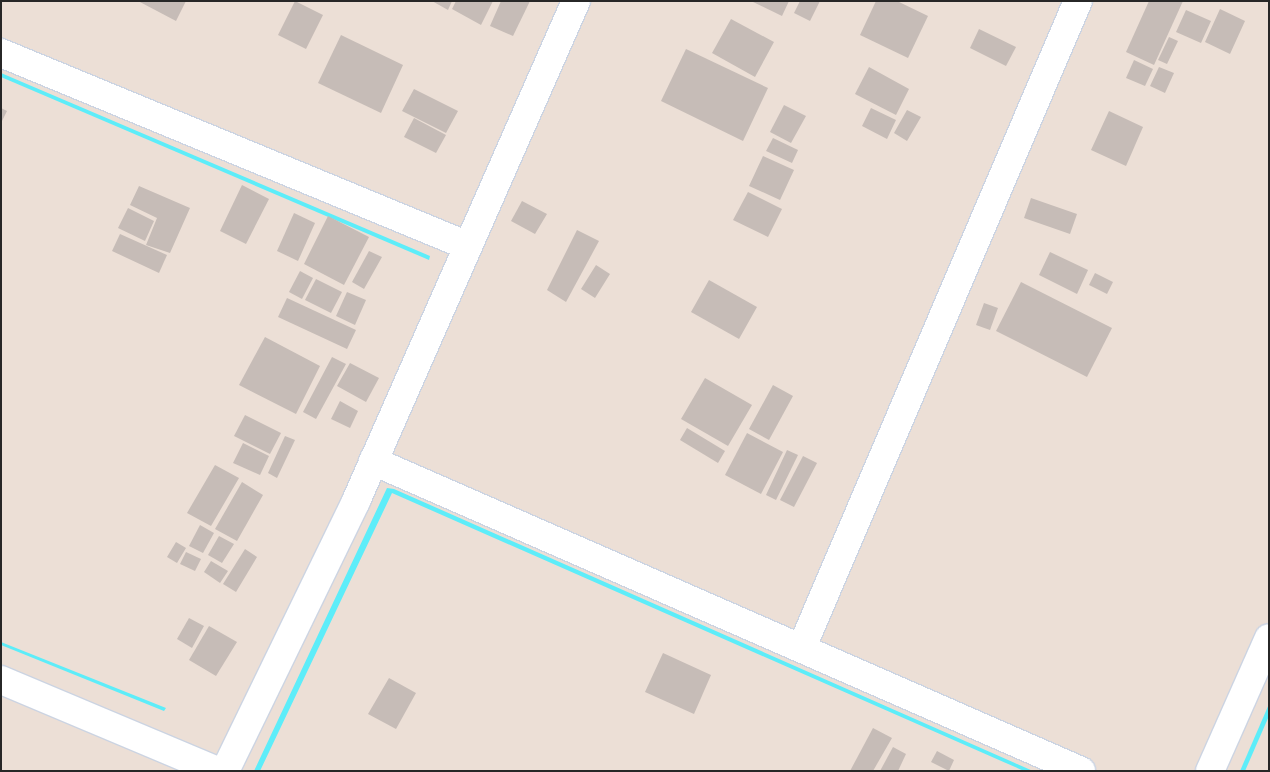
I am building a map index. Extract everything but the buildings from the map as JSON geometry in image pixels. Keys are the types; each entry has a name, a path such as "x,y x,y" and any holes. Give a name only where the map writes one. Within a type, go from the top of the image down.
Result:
{"street":[{"path":"225,771 373,461 576,1"},
{"path":"802,647 1078,1"},
{"path":"1,53 468,246"},
{"path":"373,461 802,647 1081,771"},
{"path":"1210,771 1269,638"},
{"path":"1,680 218,771"}],"water":[{"path":"1,73 430,256 429,260 1,77"},
{"path":"387,488 394,489 1033,771 1024,771 392,493 260,771 254,771"},
{"path":"1,642 166,708 164,711 1,645"},
{"path":"1269,704 1269,716 1245,771 1240,771"}]}
